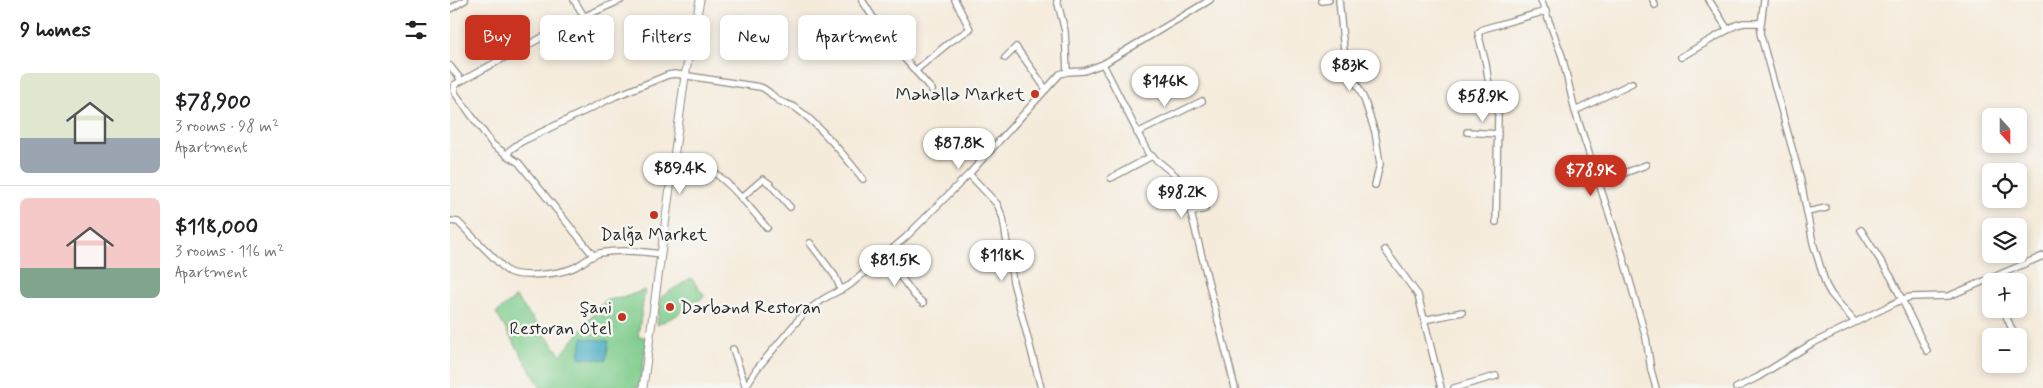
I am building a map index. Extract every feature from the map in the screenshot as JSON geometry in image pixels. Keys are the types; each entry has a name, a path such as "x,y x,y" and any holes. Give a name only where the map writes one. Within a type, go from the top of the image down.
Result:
{"street":[{"path":"450,9 465,0"},
{"path":"574,0 583,15"},
{"path":"586,15 621,0"},
{"path":"643,388 685,76 700,0"},
{"path":"862,0 884,35 932,90"},
{"path":"915,71 950,42 970,29 955,0"},
{"path":"1057,0 1065,31 1067,72"},
{"path":"745,388 756,370 797,320 818,303 857,280 885,256 969,174 1060,74 1084,70 1103,64 1210,0"},
{"path":"1322,1 1329,0"},
{"path":"1339,0 1344,51 1351,72 1364,99 1375,132 1380,164 1375,186"},
{"path":"1541,0 1562,56 1575,111 1622,253 1642,324 1656,388"},
{"path":"1709,0 1728,30"},
{"path":"1764,0 1760,33 1800,177 1813,243 1826,285 1831,294 1854,321"},
{"path":"1496,222 1498,114 1491,100 1486,64 1478,33 1483,29 1546,11"},
{"path":"1681,57 1744,23 1760,23"},
{"path":"540,39 452,85 455,94 493,145 519,163 592,255"},
{"path":"1004,58 1016,47 1046,89"},
{"path":"1103,64 1138,133 1152,156 1175,175 1183,189 1191,213 1235,388"},
{"path":"450,66 460,80"},
{"path":"507,156 510,150 521,142 616,96 668,75 675,74 760,87 770,91 781,102 803,114 841,151 863,179"},
{"path":"1575,111 1632,83"},
{"path":"1138,133 1202,101"},
{"path":"1467,132 1498,134"},
{"path":"1111,178 1152,156"},
{"path":"674,162 706,168 741,198 767,228"},
{"path":"1598,183 1646,165"},
{"path":"969,174 997,204 1004,218 1013,282 1041,388"},
{"path":"741,198 763,179 770,184 790,208"},
{"path":"1164,196 1183,189"},
{"path":"1807,212 1826,208"},
{"path":"1191,213 1205,209"},
{"path":"450,221 458,222 506,270 514,275 563,271 579,264 592,255 632,251 661,254"},
{"path":"1861,230 1903,299 1927,351"},
{"path":"810,243 835,276 841,290"},
{"path":"1385,250 1397,269 1416,290 1441,388"},
{"path":"885,256 915,296 923,303"},
{"path":"2007,273 2043,256"},
{"path":"1736,388 1758,378 1811,344 1854,321 1903,299 1949,296 1982,284"},
{"path":"1424,320 1462,312"},
{"path":"734,349 745,388"},
{"path":"1454,388 1496,376"}],"green space":[{"path":"691,278 705,296 677,315 657,325 661,297"},
{"path":"645,290 638,336 647,338 640,388 541,388 496,313 516,297 561,355 605,300 622,298"}],"water":[{"path":"582,338 609,341 606,360 579,357"}],"place":[{"name":"Məhəllə Market","path":"1035,94"},
{"name":"Dalğa Market","path":"654,215"},
{"name":"Dərbənd Restoran","path":"670,307"},
{"name":"Şani Restoran Otel","path":"622,317"}]}
